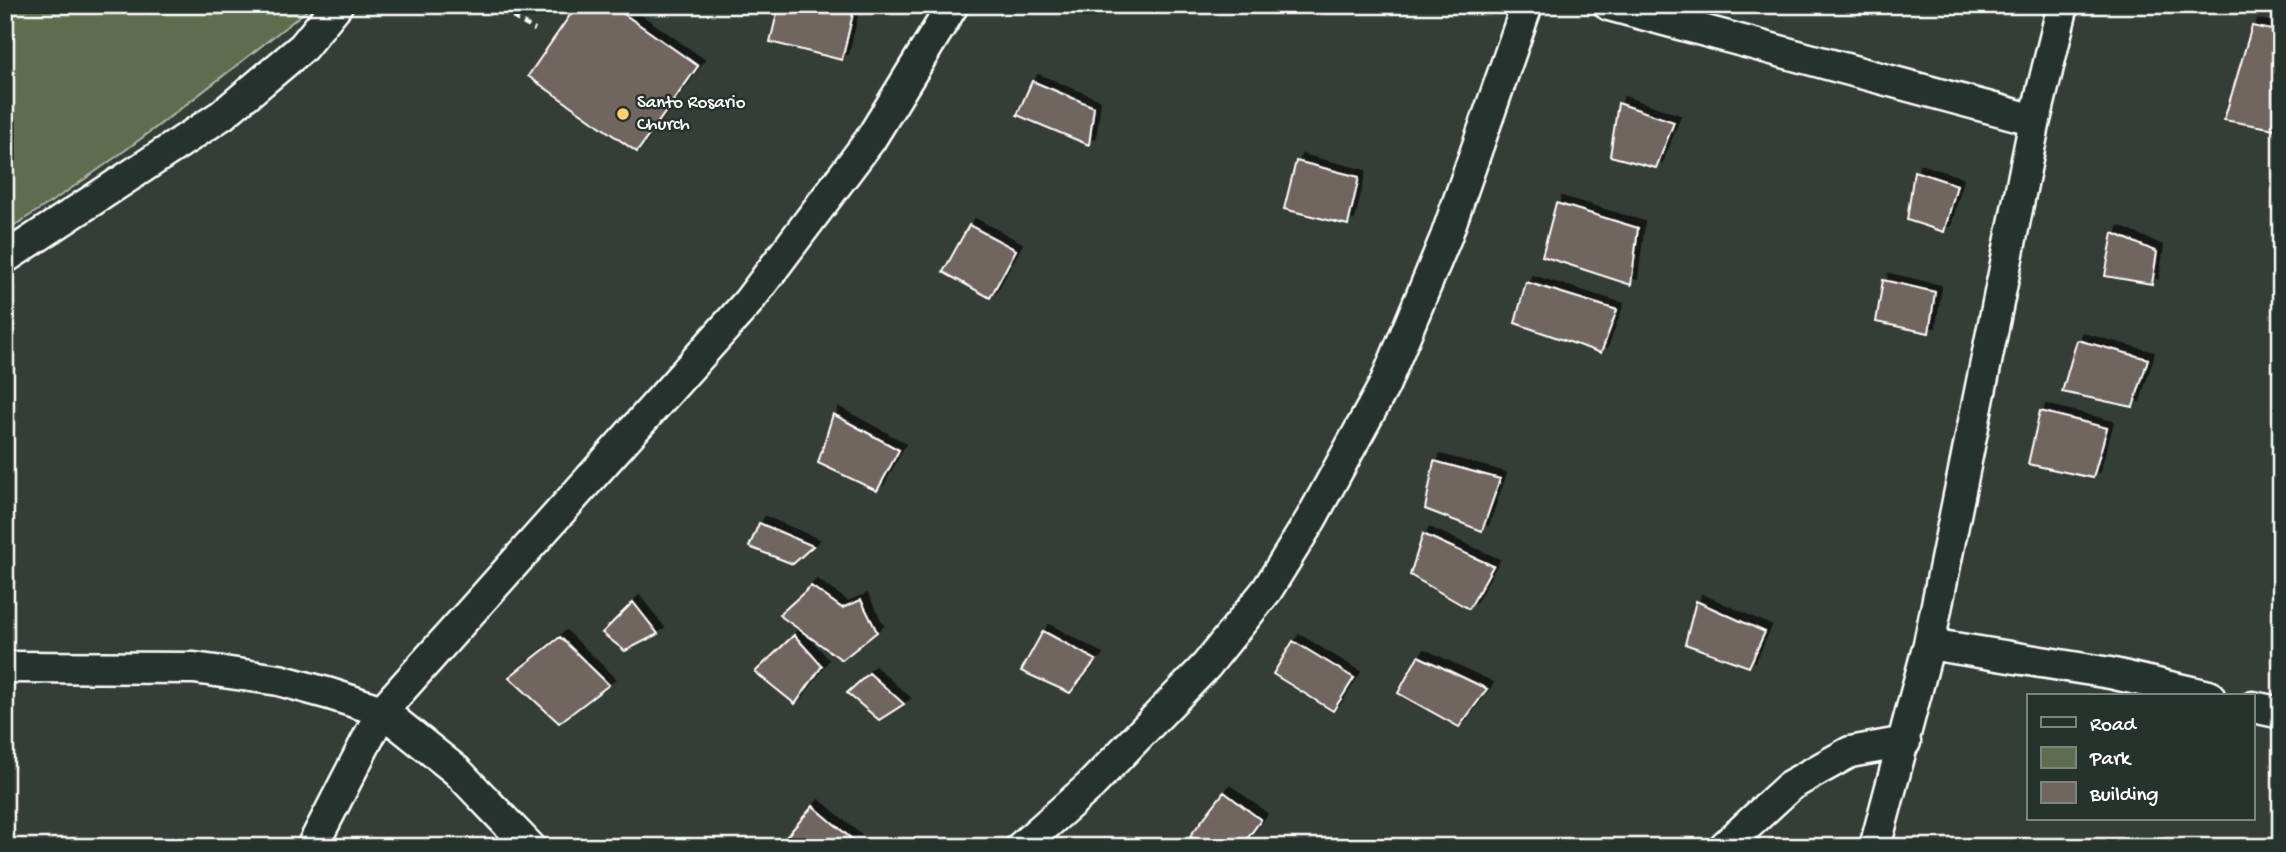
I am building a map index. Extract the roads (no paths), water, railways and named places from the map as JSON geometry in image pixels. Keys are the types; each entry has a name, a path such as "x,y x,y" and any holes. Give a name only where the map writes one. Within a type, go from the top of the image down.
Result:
{"street":[{"path":"5,258 222,115 303,47 337,5"},
{"path":"312,847 382,711 748,302 870,140 953,5"},
{"path":"1021,847 1090,786 1206,666 1266,590 1311,519 1384,386 1446,237 1527,5"},
{"path":"1609,5 2035,120"},
{"path":"1875,847 1929,644 2035,120 2063,5"},
{"path":"1929,644 2110,673 2200,694"},
{"path":"5,667 194,668 279,680 382,711 457,771 530,847"},
{"path":"2254,706 2281,713"},
{"path":"1724,847 1791,785 1850,752 1905,742"}],"place":[{"name":"Santo Rosario Church","path":"623,114"}]}
